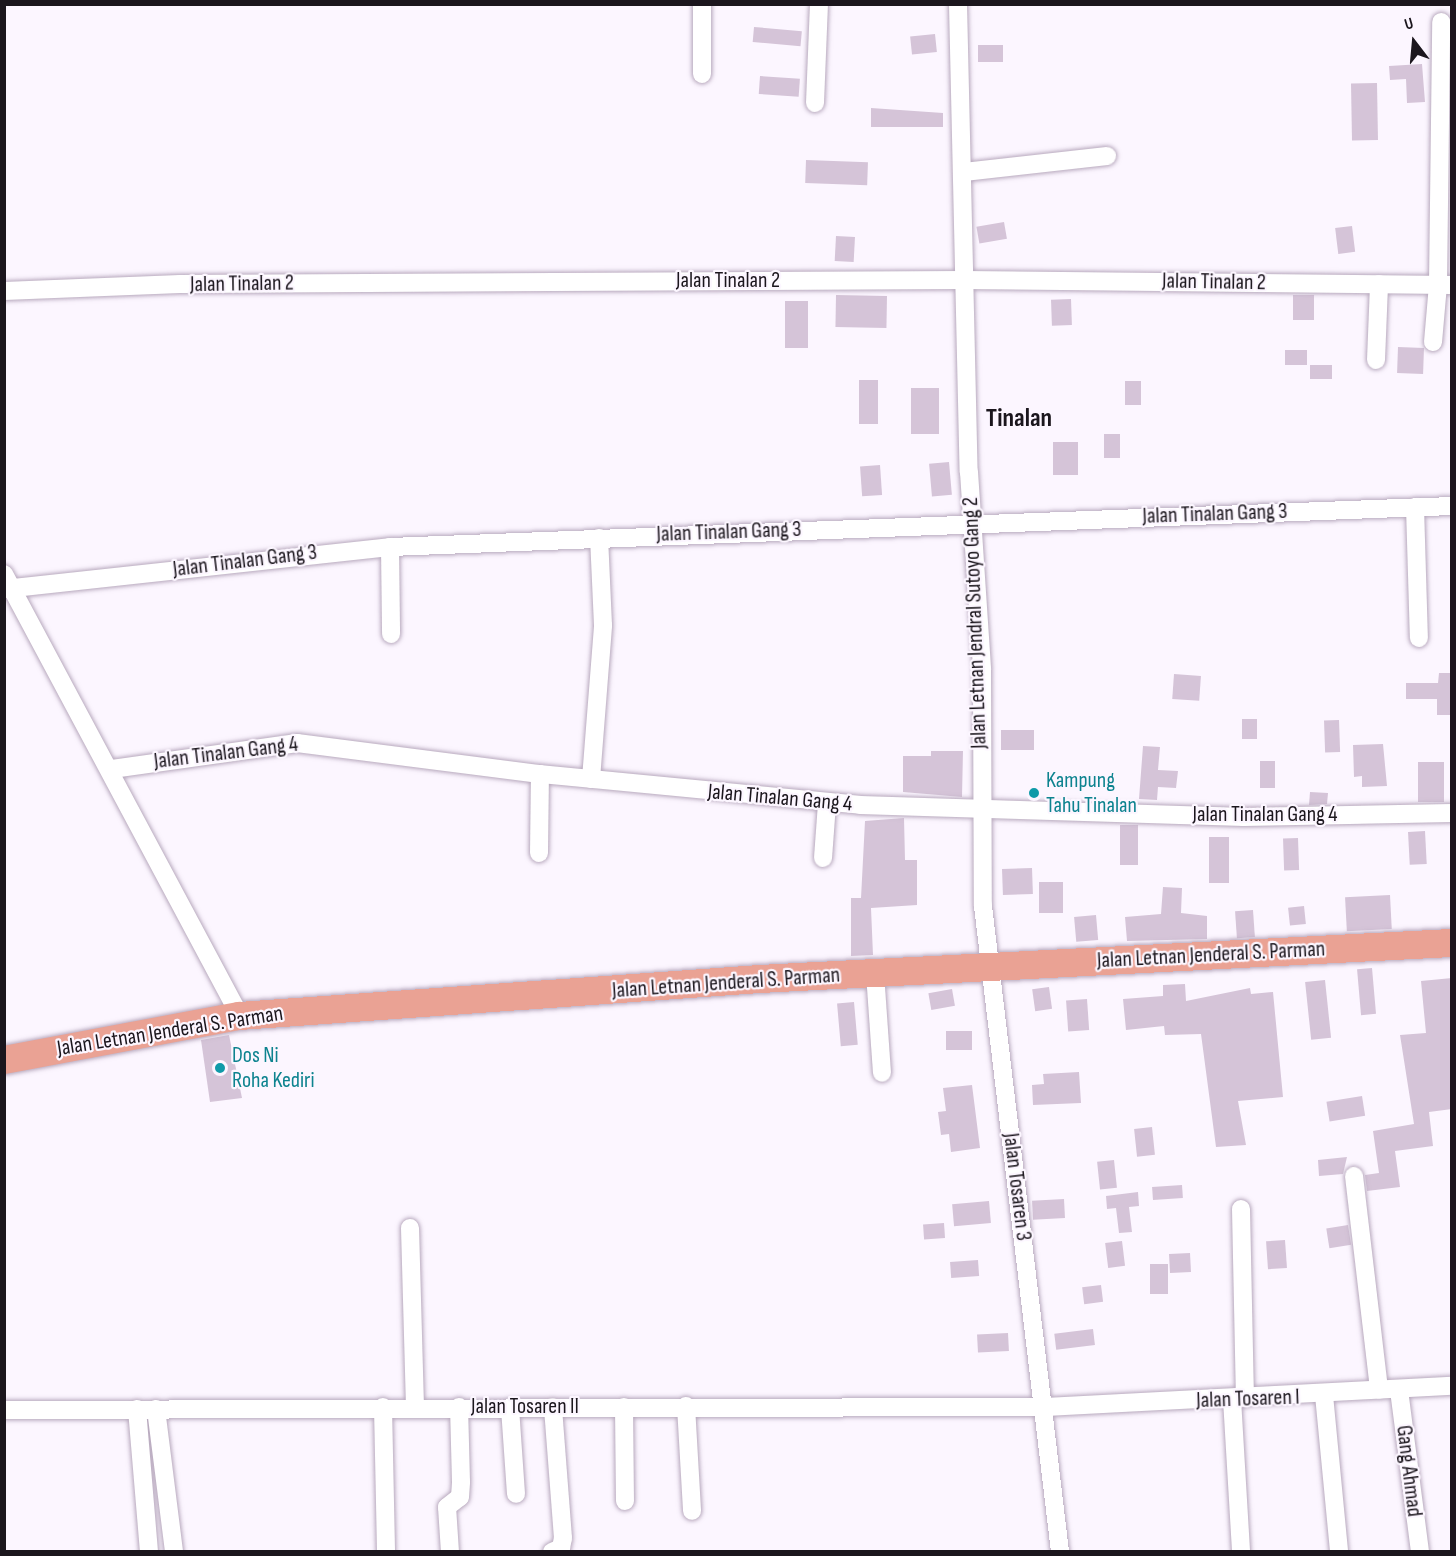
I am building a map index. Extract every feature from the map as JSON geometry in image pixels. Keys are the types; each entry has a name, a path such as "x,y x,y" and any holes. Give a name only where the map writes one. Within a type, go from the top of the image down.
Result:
{"main road":[{"name":"Jalan Letnan Jenderal S. Parman","path":"4,1060 240,1016 988,966 1452,944"}],"street":[{"path":"702,4 702,74"},
{"path":"815,102 819,4"},
{"name":"Jalan Letnan Jendral Sutoyo Gang 2","path":"958,4 964,172 964,280 973,525 982,670 980,811 988,966"},
{"path":"1433,342 1445,285 1441,22"},
{"path":"964,172 1107,156"},
{"name":"Jalan Tinalan 2","path":"4,291 261,283 964,280 1445,285"},
{"path":"1376,360 1379,284"},
{"name":"Jalan Tinalan Gang 3","path":"6,583 390,547 1452,506"},
{"path":"1415,507 1419,638"},
{"path":"591,779 603,625 599,538"},
{"path":"390,547 392,634"},
{"path":"6,583 112,769 240,1016"},
{"name":"Jalan Tinalan Gang 4","path":"112,769 297,743 540,774 828,803 980,811 1244,817 1452,813"},
{"path":"539,853 540,774"},
{"path":"824,858 828,803"},
{"name":"Jalan Tosaren 3","path":"988,966 1045,1407 1060,1551"},
{"path":"875,973 882,1073"},
{"path":"1354,1176 1379,1390"},
{"path":"1241,1209 1238,1399 1241,1551"},
{"path":"410,1228 415,1406"},
{"name":"Jalan Tosaren I","path":"1045,1407 1324,1395 1452,1386"},
{"name":"Gang Ahmad","path":"1399,1390 1420,1551"},
{"path":"1324,1395 1339,1551"},
{"name":"Jalan Tosaren II","path":"4,1410 415,1406 510,1408 1045,1407"},
{"path":"686,1406 692,1510"},
{"path":"383,1407 386,1551"},
{"path":"450,1551 447,1508 460,1497 461,1482 459,1407"},
{"path":"552,1551 561,1548 563,1538 553,1407"},
{"path":"624,1407 625,1501"},
{"path":"510,1408 516,1494"},
{"path":"137,1409 149,1551"},
{"path":"156,1409 174,1551"}],"building":[{"path":"754,27 802,31 801,46 753,42"},
{"path":"935,34 937,52 912,55 910,37"},
{"path":"978,45 1003,45 1003,62 978,62"},
{"path":"1422,64 1425,102 1407,103 1406,79 1390,80 1389,66"},
{"path":"760,76 800,79 799,97 759,94"},
{"path":"1351,83 1377,83 1378,140 1352,140"},
{"path":"871,108 943,113 943,127 871,127"},
{"path":"806,160 868,162 867,185 805,183"},
{"path":"1004,222 1007,239 979,244 976,227"},
{"path":"1352,226 1355,252 1338,254 1335,228"},
{"path":"836,236 855,237 854,262 835,261"},
{"path":"836,295 887,296 886,328 835,327"},
{"path":"1293,295 1314,295 1314,320 1293,320"},
{"path":"1071,299 1072,325 1052,326 1051,300"},
{"path":"785,301 808,301 808,348 785,348"},
{"path":"1398,347 1424,348 1423,374 1397,373"},
{"path":"1285,350 1307,350 1307,365 1285,365"},
{"path":"1310,365 1332,365 1332,379 1310,379"},
{"path":"859,380 878,380 878,424 859,424"},
{"path":"1125,381 1141,381 1141,405 1125,405"},
{"path":"911,388 939,388 939,434 911,434"},
{"path":"1104,434 1120,434 1120,458 1104,458"},
{"path":"1053,442 1078,442 1078,475 1053,475"},
{"path":"949,462 952,495 932,497 929,464"},
{"path":"880,465 882,495 862,496 860,466"},
{"path":"1439,673 1452,673 1452,715 1437,715 1437,699 1406,699 1406,683 1438,683"},
{"path":"1174,674 1201,676 1199,701 1172,699"},
{"path":"1242,719 1257,719 1257,739 1242,739"},
{"path":"1339,720 1340,752 1325,753 1324,721"},
{"path":"1001,730 1034,730 1034,750 1001,750"},
{"path":"1383,744 1387,786 1362,787 1362,776 1354,777 1353,745"},
{"path":"1143,746 1160,747 1158,770 1178,771 1176,788 1158,787 1157,800 1139,799"},
{"path":"931,751 963,751 962,797 903,792 903,756 931,756"},
{"path":"1260,761 1275,761 1275,788 1260,788"},
{"path":"1418,762 1444,762 1444,802 1418,802"},
{"path":"1310,792 1328,793 1327,804 1309,805"},
{"path":"904,818 905,860 917,860 917,905 871,908 873,955 851,956 851,898 861,898 865,821"},
{"path":"1120,825 1138,825 1138,865 1120,865"},
{"path":"1425,831 1427,864 1410,865 1408,832"},
{"path":"1209,837 1229,837 1229,883 1209,883"},
{"path":"1298,838 1299,870 1284,871 1283,839"},
{"path":"1032,868 1033,894 1003,895 1002,869"},
{"path":"1039,882 1063,882 1063,913 1039,913"},
{"path":"1163,887 1182,888 1181,913 1207,916 1207,939 1127,941 1125,917 1161,914"},
{"path":"1390,895 1392,929 1347,931 1345,897"},
{"path":"1304,906 1306,924 1290,926 1288,908"},
{"path":"1253,910 1255,937 1237,938 1235,911"},
{"path":"1096,915 1098,940 1076,942 1074,917"},
{"path":"1372,968 1376,1014 1361,1015 1357,969"},
{"path":"1452,978 1452,1109 1429,1112 1433,1146 1395,1151 1400,1187 1367,1191 1365,1175 1379,1173 1373,1131 1414,1124 1400,1035 1426,1033 1421,981"},
{"path":"1325,980 1331,1038 1311,1040 1305,982"},
{"path":"1185,984 1186,1001 1250,988 1251,994 1273,992 1283,1097 1238,1101 1246,1145 1216,1147 1201,1034 1165,1035 1164,1026 1126,1030 1123,999 1163,996 1163,985"},
{"path":"1049,987 1052,1009 1035,1011 1032,989"},
{"path":"952,989 955,1006 931,1010 928,993"},
{"path":"1087,999 1089,1030 1068,1031 1066,1000"},
{"path":"854,1002 858,1045 841,1046 837,1003"},
{"path":"946,1031 972,1031 972,1050 946,1050"},
{"name":"Dos Ni Roha Kediri","path":"229,1035 242,1098 210,1102 201,1040"},
{"path":"1079,1072 1081,1103 1033,1105 1032,1085 1044,1084 1043,1074"},
{"path":"972,1085 980,1148 951,1152 949,1134 941,1135 938,1112 946,1111 943,1088"},
{"path":"1362,1096 1365,1116 1330,1121 1326,1102"},
{"path":"1152,1127 1155,1155 1137,1157 1134,1129"},
{"path":"1347,1157 1343,1174 1319,1176 1318,1160"},
{"path":"1114,1160 1117,1188 1100,1190 1097,1162"},
{"path":"1182,1185 1183,1198 1153,1200 1152,1187"},
{"path":"1138,1192 1139,1206 1129,1207 1132,1232 1119,1233 1116,1208 1107,1209 1106,1196"},
{"path":"1064,1199 1065,1218 1033,1220 1032,1201"},
{"path":"989,1201 991,1223 954,1226 952,1204"},
{"path":"944,1223 945,1238 924,1239 923,1224"},
{"path":"1348,1225 1351,1245 1329,1248 1326,1228"},
{"path":"1285,1240 1287,1268 1268,1269 1266,1241"},
{"path":"1122,1241 1125,1266 1108,1268 1105,1243"},
{"path":"1190,1253 1191,1272 1170,1273 1169,1254"},
{"path":"978,1260 979,1276 951,1278 950,1262"},
{"path":"1150,1264 1168,1264 1168,1294 1150,1294"},
{"path":"1101,1285 1103,1302 1084,1304 1082,1287"},
{"path":"1093,1329 1095,1345 1056,1350 1054,1334"},
{"path":"1008,1333 1009,1351 978,1353 977,1335"}],"place":[{"name":"Kampung Tahu Tinalan","path":"1034,793"},
{"name":"Dos Ni Roha Kediri","path":"220,1068"}],"district":[{"name":"Tinalan","path":"1019,419"}]}
